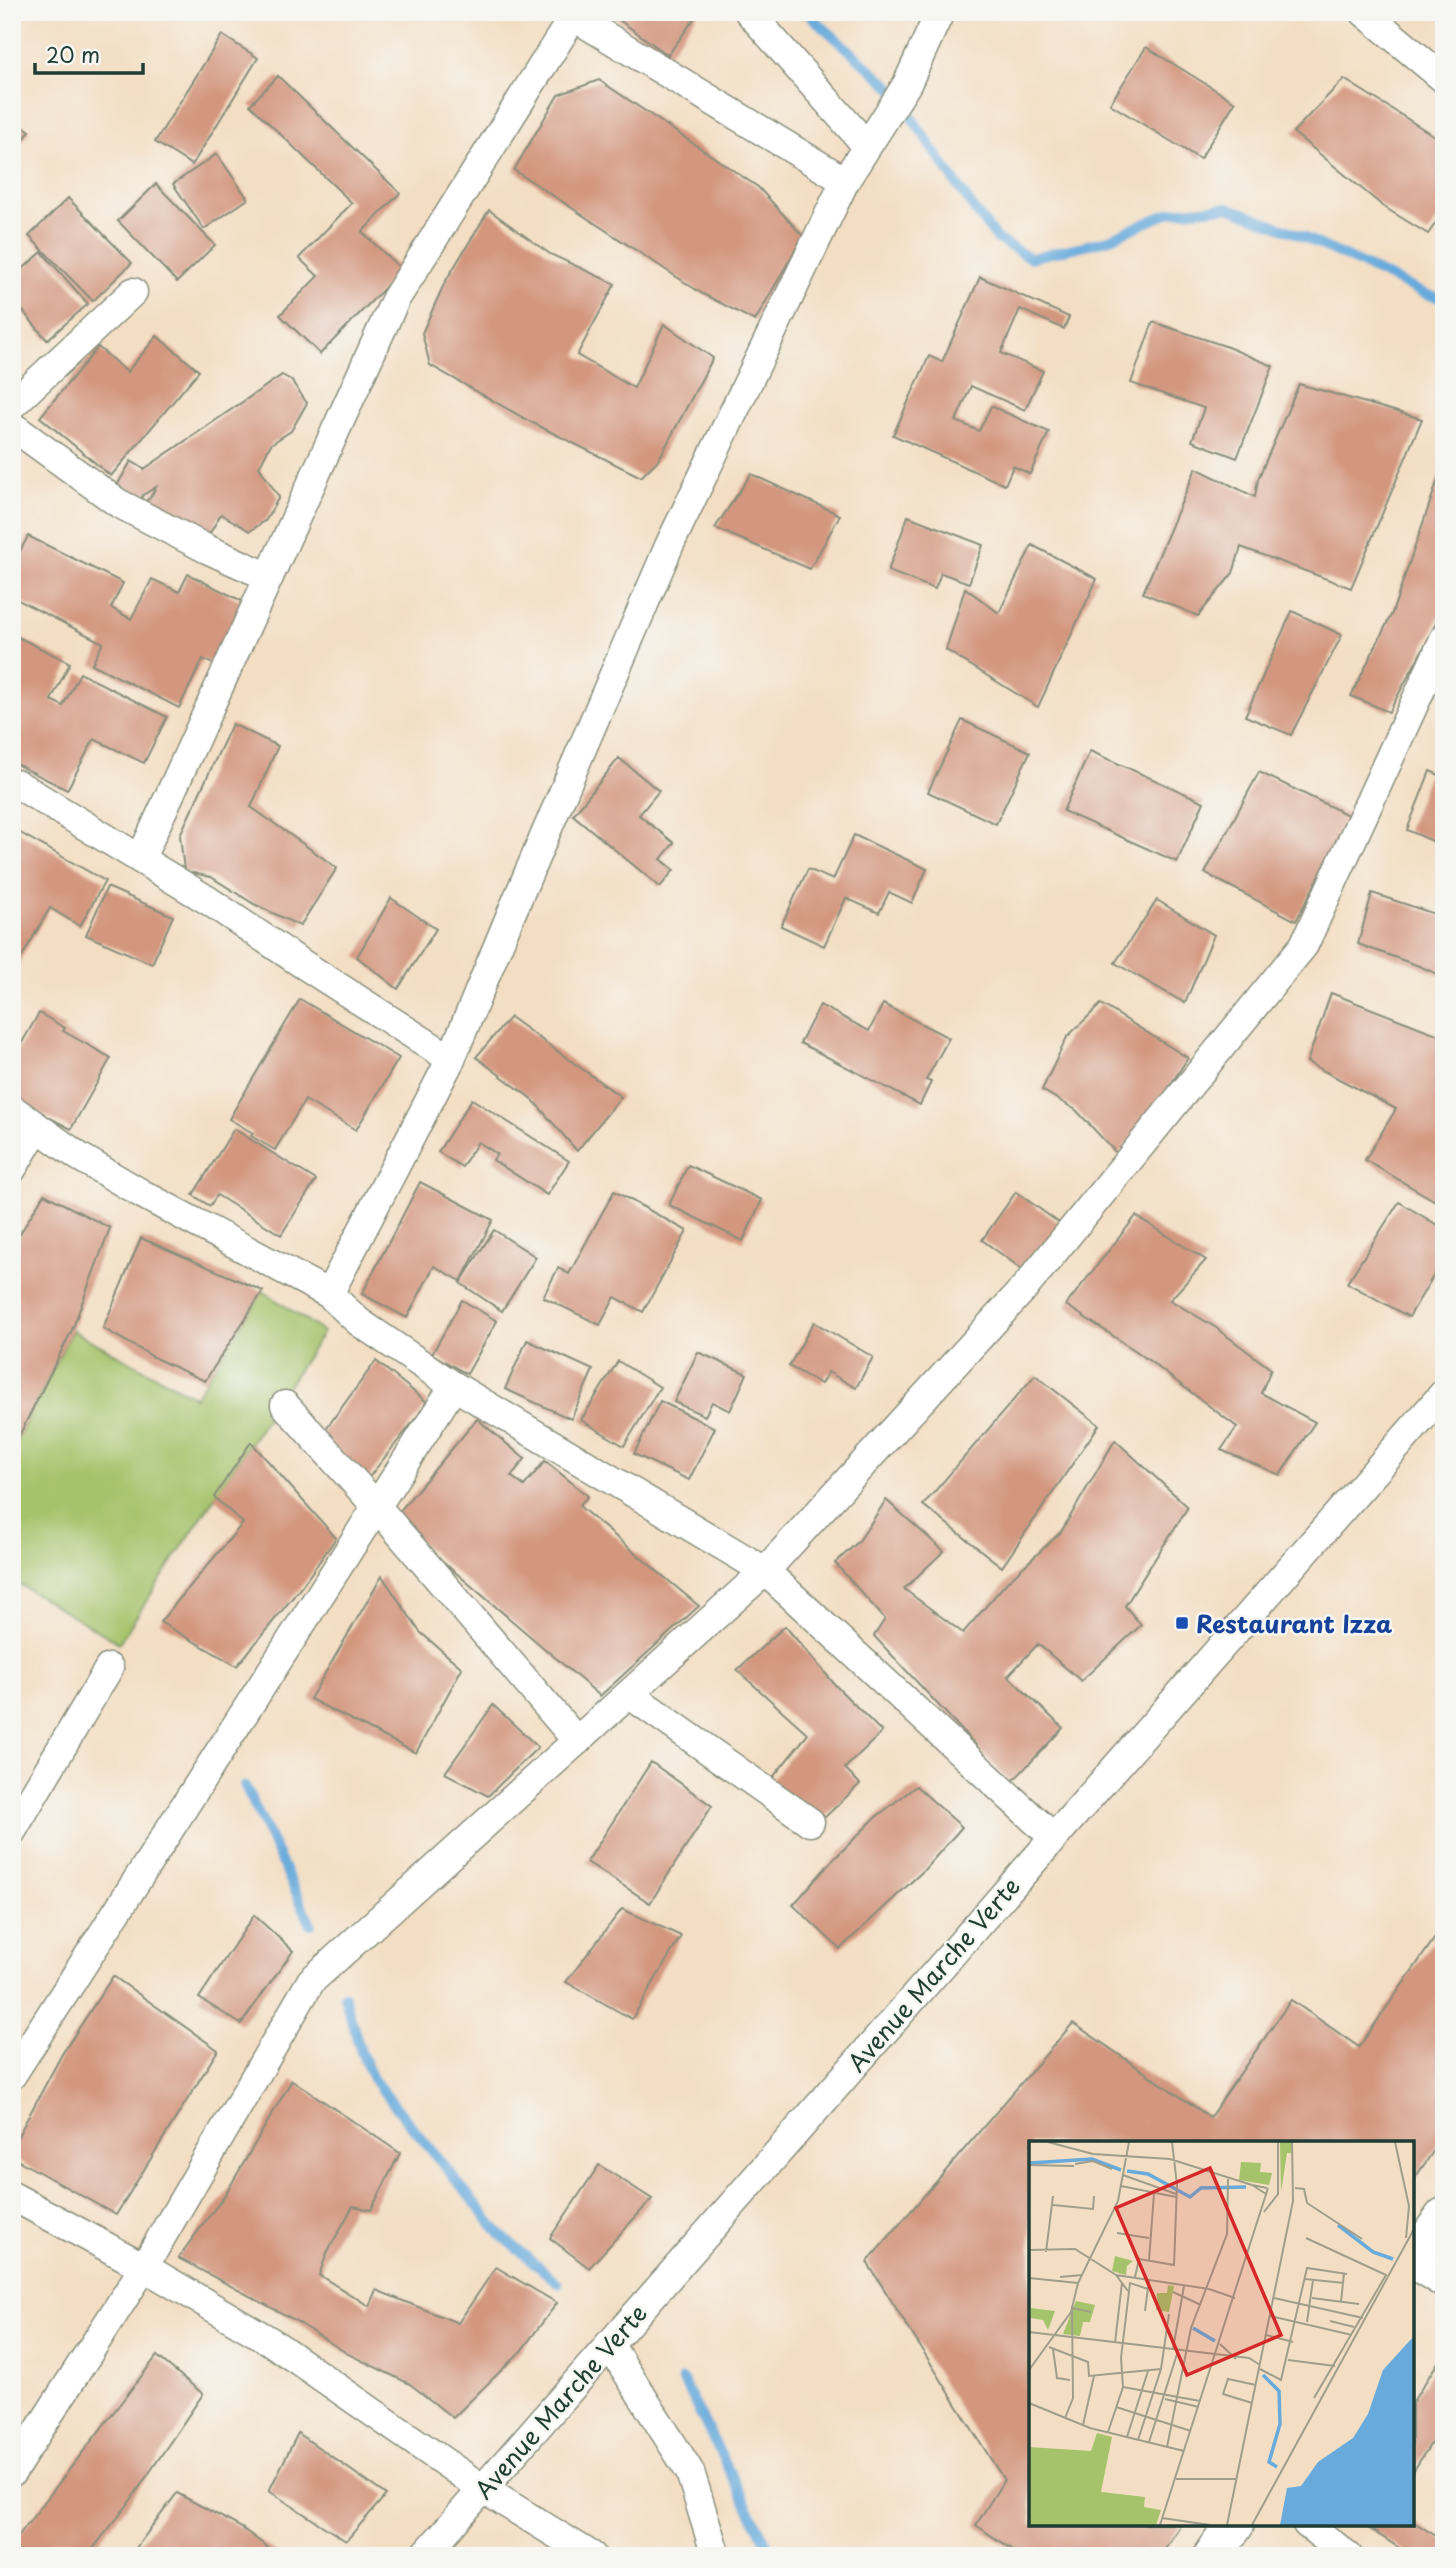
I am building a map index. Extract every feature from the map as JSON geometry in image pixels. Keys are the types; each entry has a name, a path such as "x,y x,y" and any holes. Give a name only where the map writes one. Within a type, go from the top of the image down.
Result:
{"street":[{"path":"749,12 872,137"},
{"path":"329,1294 452,1059 669,545 845,181 907,84 940,12"},
{"path":"1364,12 1444,79"},
{"path":"141,858 395,300 569,15 845,181"},
{"path":"12,405 133,292"},
{"path":"12,426 118,503 207,549 269,577"},
{"path":"12,2472 144,2267 311,1981 765,1571 1026,1286 1304,946 1444,639"},
{"path":"12,784 17,784 141,858 452,1059"},
{"path":"12,1109 78,1156 144,1195 329,1294 359,1322 454,1386 765,1571 1053,1837"},
{"path":"12,1169 37,1127"},
{"path":"12,2075 454,1386"},
{"name":"Avenue Marche Verte","path":"424,2556 1444,1393"},
{"path":"285,1405 377,1507 577,1741"},
{"path":"12,1831 109,1668"},
{"path":"629,1694 810,1822"},
{"path":"18,2209 144,2267 270,2341 483,2489 592,2556"},
{"path":"1414,2260 1444,2217"},
{"path":"1414,2264 1444,2284"},
{"path":"609,2344 690,2472 716,2556"},
{"path":"1213,2556 1234,2526"},
{"path":"1310,2526 1348,2556"}],"green space":[{"path":"263,1291 323,1332 119,1643 12,1580 12,1450 72,1330 195,1397"}],"building":[{"path":"608,12 699,12 668,55"},
{"path":"222,35 258,58 192,165 155,142"},
{"path":"1146,47 1235,102 1200,159 1110,104"},
{"path":"278,76 400,193 362,232 402,270 320,354 280,315 318,276 299,258 352,203 250,105"},
{"path":"1344,79 1444,142 1444,222 1439,218 1428,234 1384,207 1293,132"},
{"path":"599,80 758,187 803,236 755,321 701,293 514,170 558,95"},
{"path":"12,118 30,131 12,155"},
{"path":"217,154 248,199 204,229 173,184"},
{"path":"156,184 215,245 177,282 118,221"},
{"path":"68,198 132,263 93,301 29,236"},
{"path":"489,210 550,254 615,284 577,355 634,388 664,324 713,358 659,459 641,477 529,421 430,365 422,333 445,282"},
{"path":"42,252 88,304 47,340 12,298 12,278"},
{"path":"980,277 1069,317 1064,329 1020,309 1001,353 1043,371 1025,410 971,386 956,421 979,431 991,406 1049,432 1030,474 1013,466 1005,485 893,435 929,356 942,362"},
{"path":"1153,322 1225,346 1273,366 1237,458 1192,441 1204,408 1131,383"},
{"path":"157,336 199,371 111,476 40,417 98,347 127,372"},
{"path":"282,375 291,380 307,403 291,431 271,444 259,467 279,497 266,520 250,531 221,514 203,545 141,504 150,498 156,487 143,495 139,502 115,489 131,461 144,469"},
{"path":"1299,384 1422,419 1351,588 1241,547 1233,573 1198,616 1143,593 1196,468 1255,497 1258,479"},
{"path":"1444,462 1444,604 1389,712 1351,696 1392,613"},
{"path":"751,474 840,515 810,569 715,528"},
{"path":"908,516 983,545 969,583 941,573 935,589 888,571"},
{"path":"28,536 123,583 111,608 131,619 152,579 179,592 188,574 250,605 219,667 203,659 179,708 92,664 103,643 12,597 12,566"},
{"path":"1032,545 1097,579 1038,707 946,650 965,588 999,613"},
{"path":"1292,611 1342,635 1291,735 1245,716"},
{"path":"12,634 70,663 51,700 63,706 80,673 167,717 144,763 94,739 67,790 12,762 12,714 18,704 12,701"},
{"path":"962,720 1030,752 996,824 928,792"},
{"path":"232,724 278,746 251,807 337,868 300,926 254,904 211,877 184,871 180,835"},
{"path":"1090,751 1204,802 1177,862 1063,811"},
{"path":"619,758 659,791 639,815 674,843 661,859 674,870 660,887 573,815"},
{"path":"1430,771 1444,777 1444,846 1407,830"},
{"path":"1259,772 1350,816 1296,921 1205,873"},
{"path":"15,830 105,881 80,926 50,908 12,974 12,835"},
{"path":"854,835 927,869 912,903 889,892 879,913 846,898 824,946 781,926 808,869 833,880"},
{"path":"107,887 173,916 152,964 86,935"},
{"path":"1372,893 1444,917 1444,977 1358,944"},
{"path":"391,898 436,929 398,989 357,957"},
{"path":"1157,900 1214,935 1185,1003 1115,963"},
{"path":"1331,993 1444,1037 1444,1206 1365,1160 1396,1109 1307,1062"},
{"path":"300,999 399,1058 356,1130 305,1100 275,1150 229,1119"},
{"path":"883,1004 949,1038 926,1080 931,1082 920,1105 800,1043 820,1005 869,1031"},
{"path":"1101,1004 1188,1058 1154,1110 1118,1155 1076,1110 1042,1090 1067,1037"},
{"path":"39,1013 65,1028 63,1031 111,1058 71,1129 12,1098 12,1060"},
{"path":"510,1017 621,1097 577,1151 533,1100 476,1057"},
{"path":"472,1099 569,1161 547,1195 493,1160 497,1154 478,1142 462,1167 438,1152"},
{"path":"234,1129 316,1180 281,1235 217,1195 210,1206 193,1195"},
{"path":"688,1165 762,1200 743,1241 669,1205"},
{"path":"420,1182 493,1220 461,1281 434,1266 407,1318 362,1294"},
{"path":"614,1191 687,1231 643,1312 615,1297 600,1325 543,1297 558,1268 569,1274"},
{"path":"1016,1192 1062,1225 1023,1270 982,1240"},
{"path":"44,1194 110,1228 72,1330 12,1450 12,1247"},
{"path":"1399,1202 1444,1229 1444,1258 1409,1317 1347,1283"},
{"path":"1136,1216 1206,1260 1170,1300 1215,1327 1271,1369 1261,1393 1315,1422 1280,1475 1221,1450 1237,1427 1139,1353 1066,1305"},
{"path":"494,1230 536,1257 502,1311 460,1283"},
{"path":"141,1238 263,1291 205,1381 157,1359 103,1328"},
{"path":"462,1300 497,1321 467,1374 432,1354"},
{"path":"814,1322 873,1357 856,1388 828,1372 821,1384 789,1366"},
{"path":"527,1340 593,1370 571,1419 505,1389"},
{"path":"698,1352 747,1374 730,1411 712,1402 705,1416 674,1402"},
{"path":"376,1361 428,1403 366,1481 322,1434"},
{"path":"618,1361 660,1387 624,1446 581,1420"},
{"path":"1035,1375 1099,1425 1002,1567 923,1505"},
{"path":"660,1401 715,1428 689,1480 634,1454"},
{"path":"477,1419 525,1459 511,1476 524,1486 545,1461 588,1496 579,1506 699,1606 600,1696 393,1519"},
{"path":"1115,1440 1188,1507 1125,1606 1141,1625 1081,1681 1038,1644 1008,1676 1063,1728 1011,1783 874,1636 885,1619 835,1563 859,1541 886,1500 944,1551 904,1589 963,1633 1007,1582 1061,1532"},
{"path":"251,1442 336,1538 302,1586 237,1666 160,1622 243,1523 214,1497"},
{"path":"382,1576 420,1632 462,1668 416,1753 310,1699"},
{"path":"785,1626 837,1687 882,1732 845,1768 860,1784 822,1820 769,1782 808,1734 737,1670"},
{"path":"493,1705 538,1747 488,1796 445,1773"},
{"path":"651,1762 712,1806 650,1903 587,1862"},
{"path":"916,1786 962,1827 924,1870 840,1949 793,1905 876,1817"},
{"path":"622,1909 681,1936 632,2019 566,1982"},
{"path":"254,1915 293,1951 241,2024 199,1998"},
{"path":"1444,1925 1444,2136 1414,2179 1414,2141 1029,2141 1029,2526 1180,2526 1160,2556 1021,2556 976,2525 1004,2480 867,2262 1073,2023 1210,2117 1291,2000 1359,2047"},
{"path":"113,1976 218,2050 116,2215 12,2157 12,2147 62,2054"},
{"path":"292,2080 400,2153 371,2210 353,2206 327,2253 319,2275 369,2306 376,2290 458,2323 496,2267 557,2303 521,2351 453,2418 410,2384 348,2354 293,2319 178,2258 225,2195"},
{"path":"599,2165 652,2199 589,2268 550,2238"},
{"path":"1444,2353 1444,2423 1414,2470 1414,2400"},
{"path":"157,2356 203,2394 126,2507 87,2556 12,2556 12,2544"},
{"path":"298,2433 386,2495 346,2541 269,2491"},
{"path":"177,2493 242,2528 279,2556 130,2556"},
{"path":"1414,2522 1444,2541 1444,2556 1412,2556 1365,2526 1414,2526"}],"waterway":[{"path":"806,12 891,87 997,239 1030,258 1104,241 1171,212 1228,207 1293,232 1425,294 1444,299"},
{"path":"245,1786 311,1924"},
{"path":"344,1996 361,2052 373,2079 501,2235 558,2283"},
{"path":"682,2379 773,2556"}],"place":[{"name":"Restaurant Izza","path":"1182,1623"}]}
